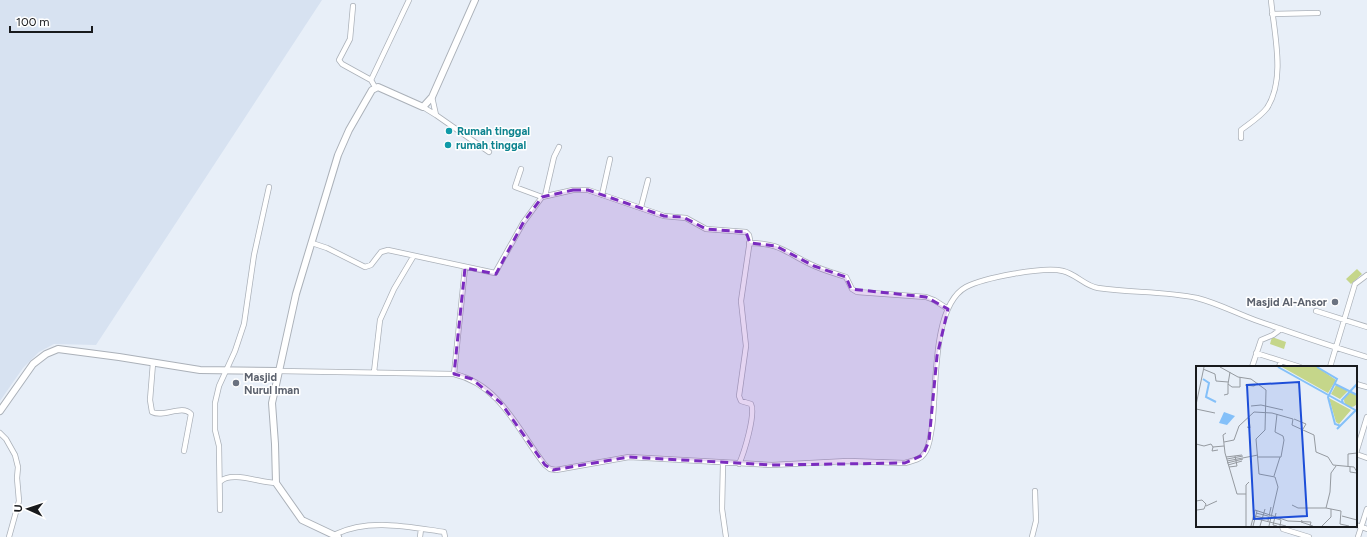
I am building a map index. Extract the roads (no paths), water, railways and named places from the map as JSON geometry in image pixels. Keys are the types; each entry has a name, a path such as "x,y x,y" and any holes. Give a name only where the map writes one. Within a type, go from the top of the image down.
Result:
{"street":[{"path":"371,80 409,0"},
{"path":"423,107 432,97 475,0"},
{"path":"1241,138 1241,130 1254,121 1266,108 1276,87 1277,63 1271,0"},
{"path":"353,6 350,39 339,60 342,64 371,80 375,87 423,107 489,152"},
{"path":"1272,14 1318,13"},
{"path":"375,87 343,143 296,294 272,403 276,483 302,520 337,536 356,527 400,526 444,532 445,537"},
{"path":"432,97 436,115"},
{"path":"312,243 327,248 365,267 371,265 384,250 465,268 496,272 523,223 543,196 558,147"},
{"path":"602,195 610,159"},
{"path":"521,169 515,187 543,196 579,189 641,207 664,216 686,218 706,229 746,232 749,235 741,301 746,346 739,396 741,401 751,404 753,411 748,438 739,464"},
{"path":"641,207 648,180"},
{"path":"220,510 221,481 219,446 215,430 214,415 217,393 225,371 235,351 244,324 254,255 269,187"},
{"path":"749,243 776,246 789,251 814,266 846,277 854,290 926,297 948,309"},
{"path":"374,372 380,320 394,289 413,257"},
{"path":"454,374 465,268"},
{"path":"0,411 39,358 54,350 75,350 200,370 454,374 472,379 493,395 541,460 550,469 562,469 611,459 629,457 723,464 777,465 848,461 905,463 923,456 929,441 935,394 936,356 948,309 956,295 971,285 1010,275 1051,270 1069,273 1094,288 1198,298 1281,329 1367,357"},
{"path":"1330,366 1346,319 1355,284 1367,275"},
{"path":"1316,311 1367,326"},
{"path":"1252,366 1261,340 1273,335 1281,329"},
{"path":"1256,353 1297,366"},
{"path":"1279,366 1281,361"},
{"path":"153,363 150,400 152,412 160,414 182,410 191,414 184,451"},
{"path":"1357,384 1367,387"},
{"path":"1357,451 1367,417"},
{"path":"0,434 6,439 15,455 18,467 17,478 19,501 9,537"},
{"path":"1357,454 1367,458"},
{"path":"723,464 722,509 726,537"},
{"path":"221,481 225,478 233,477 276,483"},
{"path":"1032,537 1036,522 1035,491"},
{"path":"1358,537 1358,526 1367,509"},
{"path":"1358,526 1367,529"},
{"path":"1283,527 1284,529 1309,537"},
{"path":"420,537 421,529"}],"place":[{"name":"Rumah tinggal","path":"449,131"},
{"name":"rumah tinggal","path":"448,145"},
{"name":"Masjid Al-Ansor","path":"1335,302"},
{"name":"Masjid Nurul Iman","path":"236,383"}]}
